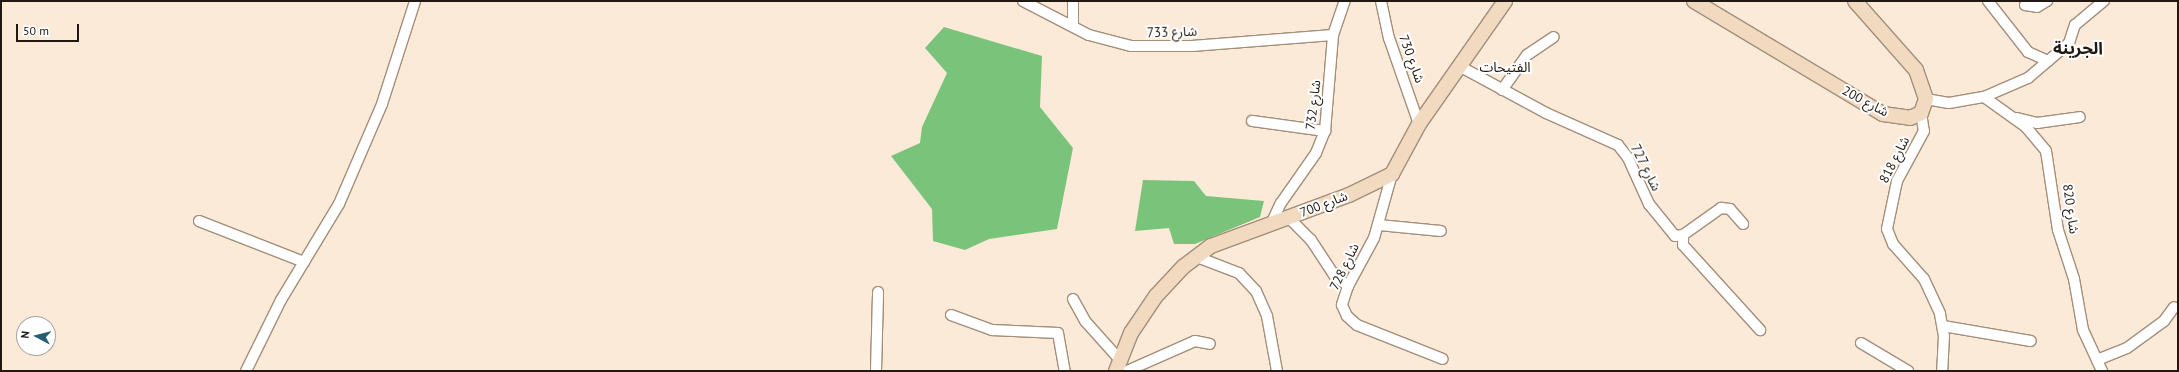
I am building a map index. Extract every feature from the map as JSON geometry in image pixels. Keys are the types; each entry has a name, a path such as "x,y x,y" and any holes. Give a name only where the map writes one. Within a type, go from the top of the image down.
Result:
{"main road":[{"path":"1392,174 1420,124 1461,67 1505,1"},
{"name":"شارع 200","path":"1694,1 1883,114 1910,118 1921,113"},
{"path":"1855,1 1916,70 1926,99 1921,113"},
{"name":"شارع 700","path":"1121,367 1131,333 1156,296 1197,256 1225,240 1350,195 1392,174"}],"street":[{"path":"246,371 280,300 339,204 382,104 415,1"},
{"name":"شارع 733","path":"1023,1 1073,24 1089,35 1131,46 1192,46 1332,35"},
{"path":"1073,24 1074,1"},
{"name":"شارع 732","path":"1271,224 1281,203 1316,153 1325,131 1332,35 1345,1"},
{"name":"شارع 730","path":"1381,1 1389,38 1420,124"},
{"path":"1988,1 2028,52 2048,61"},
{"path":"2025,4 2037,7 2047,1"},
{"path":"1926,99 1949,103 1984,97 2028,78 2068,43 2075,25 2104,1"},
{"path":"1502,90 1527,55 1554,37"},
{"name":"شارع 727","path":"1461,67 1502,90 1618,145 1628,158 1649,204 1675,236 1683,235"},
{"name":"شارع 820","path":"1984,97 2010,114 2041,144 2048,157 2058,230 2074,279 2083,330 2102,371"},
{"name":"شارع 818","path":"1921,113 1924,131 1896,181 1887,229 1893,244 1924,279 1943,326 1942,371"},
{"path":"2010,114 2037,123 2080,117"},
{"path":"1252,121 1325,131"},
{"name":"شارع 728","path":"1392,174 1378,225 1348,286 1342,305 1347,316 1357,325 1443,359"},
{"path":"1743,224 1730,209 1721,208 1683,235 1683,245 1760,330"},
{"path":"1289,218 1311,240 1334,275 1348,286"},
{"path":"199,221 304,262"},
{"path":"1378,225 1441,231"},
{"path":"1197,256 1239,274 1256,291 1268,316 1277,371"},
{"path":"876,371 878,292"},
{"path":"1074,299 1086,322 1121,367 1195,341 1210,344"},
{"path":"2097,360 2127,348 2164,320 2174,307"},
{"path":"951,315 992,330 1058,333 1064,371"},
{"path":"1943,326 2031,341"},
{"path":"1861,343 1908,371"}],"green space":[{"path":"944,27 1042,56 1040,107 1073,148 1057,229 989,239 965,250 933,241 932,209 891,156 920,143 922,127 947,73 925,48"},
{"path":"1143,180 1194,181 1206,196 1264,201 1260,217 1195,244 1174,244 1169,228 1135,231"}],"district":[{"name":"الجرينة","path":"2078,49"},
{"name":"الفتيحات","path":"1505,67"}]}
